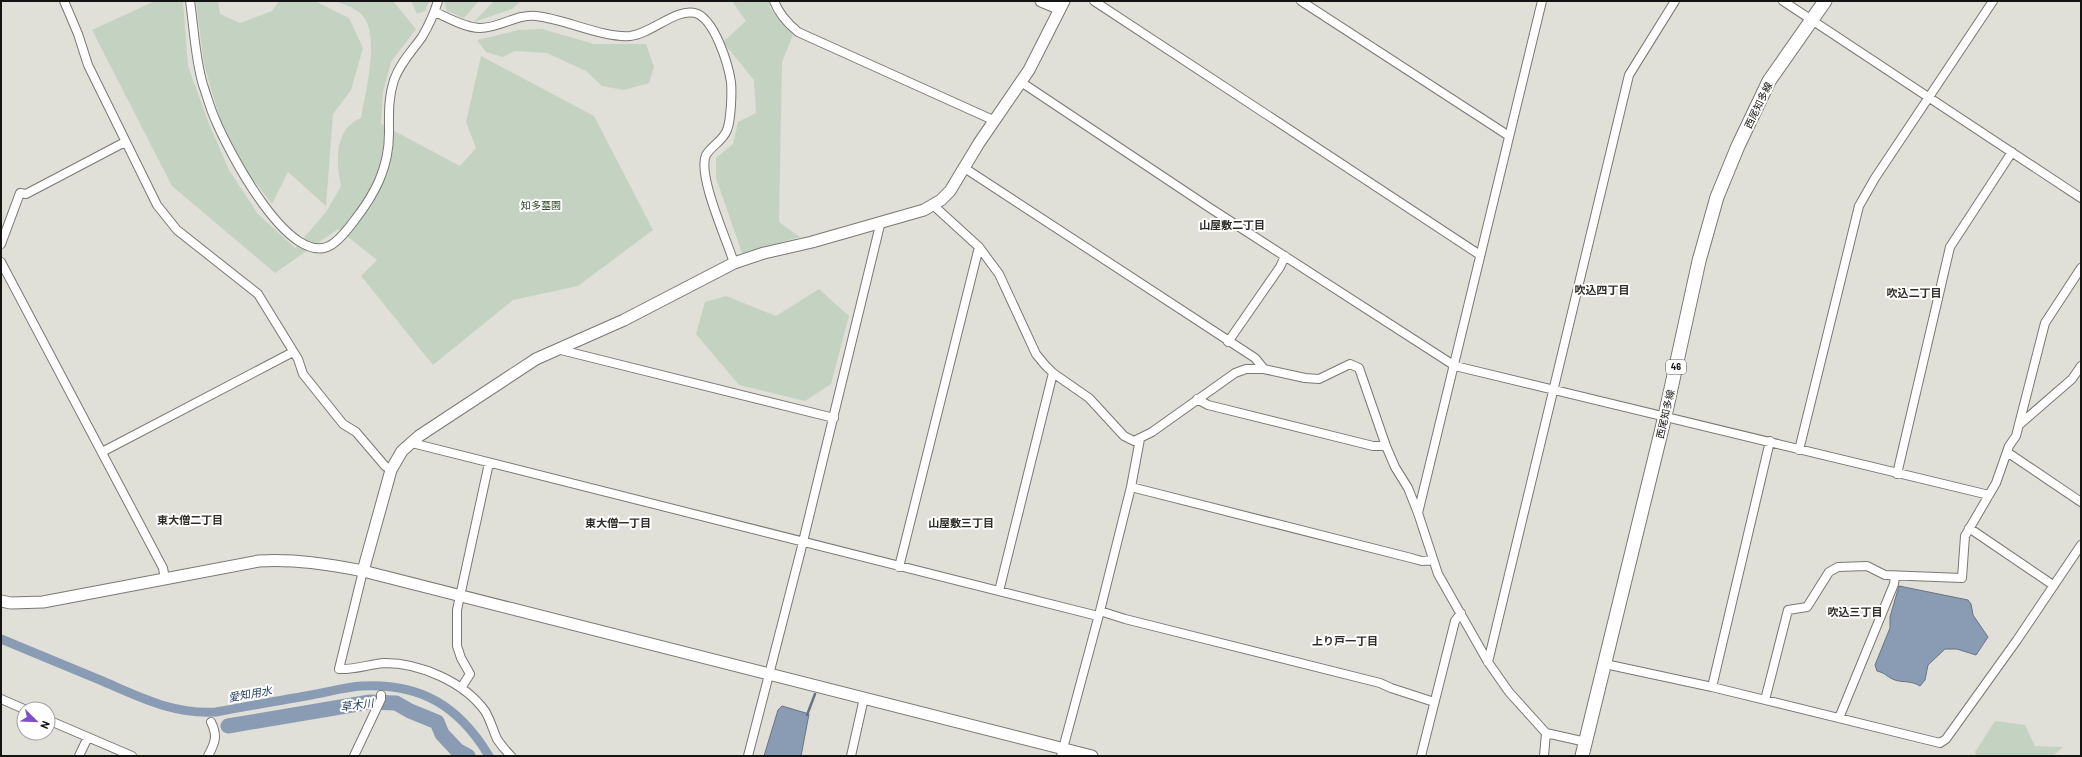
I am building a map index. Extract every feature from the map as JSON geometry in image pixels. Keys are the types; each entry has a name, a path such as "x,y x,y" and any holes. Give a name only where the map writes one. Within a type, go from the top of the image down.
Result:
{"main road":[{"name":"西尾知多線","path":"1582,756 1665,416 1699,260 1717,197 1738,146 1769,82 1825,1"}],"street":[{"path":"64,1 78,34 88,65 125,142 157,205 165,217 177,230 258,294 298,359 303,374 343,424 356,432 384,466 391,470"},
{"path":"190,1 203,83 215,119 238,164 258,199 271,214 301,243 318,249 333,244 340,238 368,203 378,187 386,165 389,134 390,95 394,80 403,62 421,38 435,12 438,1"},
{"path":"774,1 778,11 789,25 798,32 993,120"},
{"path":"511,756 498,741 485,712 461,688 430,672 399,664 367,664 348,670 339,669 363,571 391,470 402,452 419,436 536,359 624,320 734,263 764,253 812,242 881,222 933,205 950,191 993,120 1021,82 1062,5 1041,1"},
{"path":"1094,1 1480,254"},
{"path":"1301,1 1509,136"},
{"path":"1418,513 1455,366 1480,254 1541,1"},
{"path":"1488,662 1629,75 1675,1"},
{"path":"1783,1 2081,198"},
{"path":"1799,450 1859,206 1875,178 1993,1"},
{"path":"435,12 480,28 497,25 522,16 536,16 606,33 629,36 647,31 684,12 696,13 706,18 713,29 731,86 727,130 721,140 706,155 704,172 719,223 734,263"},
{"path":"1021,82 1455,366 1553,391 1770,441 1799,450 1989,495"},
{"path":"1,244 20,193 26,194 125,142"},
{"path":"1897,474 1950,247 2012,152"},
{"path":"964,167 1228,342 1255,358 1264,369"},
{"path":"933,205 980,247 998,274 1036,354 1053,373 1089,398 1124,436 1134,441 1140,439 1235,373 1246,369 1264,369 1305,378 1319,379 1350,364 1359,368 1386,446 1395,467 1408,488 1418,513 1438,574 1488,662 1508,692 1546,734 1586,742"},
{"path":"748,756 770,675 881,222"},
{"path":"899,567 980,247"},
{"path":"1228,342 1280,267 1285,256"},
{"path":"1,262 163,568 165,579"},
{"path":"1765,700 1788,610 1807,607 1829,572 1838,567 1867,566 1885,575 1962,578 1965,536 1989,495 2007,452 2016,436 2045,323 2081,268"},
{"path":"556,349 834,418"},
{"path":"102,452 293,352"},
{"path":"2019,425 2072,378 2081,366"},
{"path":"999,591 1053,373"},
{"path":"1197,399 1208,404 1373,446 1386,446"},
{"path":"1063,753 1131,488 1140,439"},
{"path":"1712,687 1770,441"},
{"path":"412,443 899,567 1125,619 1380,683 1434,702"},
{"path":"2007,452 2081,502"},
{"path":"461,688 470,674 461,658 456,633 459,597 489,463"},
{"path":"1131,488 1422,561 1433,560"},
{"path":"1969,528 2053,585"},
{"path":"1605,664 1712,687 1937,743 1943,742 2013,646 2081,545"},
{"path":"1,602 44,602 259,561 282,560 315,562 363,571 459,597 864,698 1063,753 1092,756"},
{"path":"1839,718 1894,584 1895,576"},
{"path":"1421,756 1455,621 1461,613"},
{"path":"354,756 381,699 381,695"},
{"path":"851,756 864,698"},
{"path":"1,699 16,706"},
{"path":"208,756 215,741 216,734 211,722"},
{"path":"56,723 132,756"},
{"path":"1544,756 1546,734"},
{"path":"79,756 88,737"}],"green space":[{"name":"知多墓園","path":"155,1 183,1 188,66 209,124 229,170 258,214 295,248 326,212 341,186 338,157 341,138 352,123 361,118 368,79 371,48 370,33 367,22 357,11 335,1 393,1 416,29 391,62 383,92 381,124 460,166 476,148 466,122 481,56 594,116 653,230 578,286 513,300 433,365 361,276 377,260 338,229 275,273 172,186 92,30"},
{"path":"196,1 218,1 220,14 240,23 272,11 279,1 315,1 349,18 363,48 351,90 333,114 326,206 288,172 272,204 244,168 219,116 204,64"},
{"path":"411,1 429,1 425,11 417,14"},
{"path":"444,1 479,1 464,18 447,11"},
{"path":"494,1 521,1 512,9 474,22"},
{"path":"732,1 769,1 770,8 793,35 782,62 779,222 800,237 742,253 716,178 716,158 733,144 738,122 756,113 754,80 723,42 746,21"},
{"path":"542,29 594,44 646,44 654,67 649,83 624,90 602,86 586,71 547,53 515,51 503,57 486,52 477,40 519,30"},
{"path":"819,289 849,316 831,384 805,401 739,385 696,334 705,302 726,296 776,316"},
{"path":"1995,721 2025,725 2035,746 2063,747 2053,756 1976,756 1975,752"}],"water":[{"path":"1899,586 1968,600 1971,604 1973,615 1988,637 1976,655 1957,649 1945,649 1928,665 1925,680 1920,686 1913,683 1895,680 1877,671 1875,665 1890,628 1890,617"},
{"path":"782,706 809,714 801,756 764,756 778,710"}],"waterway":[{"name":"愛知用水","path":"1,639 142,698 185,711 216,712 343,688 362,686 383,686 403,689 436,701 451,711 465,724 489,756"},
{"path":"807,715 815,694"},
{"name":"草木川","path":"228,726 370,702 396,703 410,711 437,722 442,734 457,750 468,756"}],"district":[{"name":"山屋敷二丁目","path":"1232,225"},
{"name":"吹込四丁目","path":"1602,290"},
{"name":"吹込二丁目","path":"1914,293"},
{"name":"東大僧二丁目","path":"190,520"},
{"name":"東大僧一丁目","path":"618,523"},
{"name":"山屋敷三丁目","path":"961,523"},
{"name":"吹込三丁目","path":"1855,612"},
{"name":"上り戸一丁目","path":"1345,641"}]}
